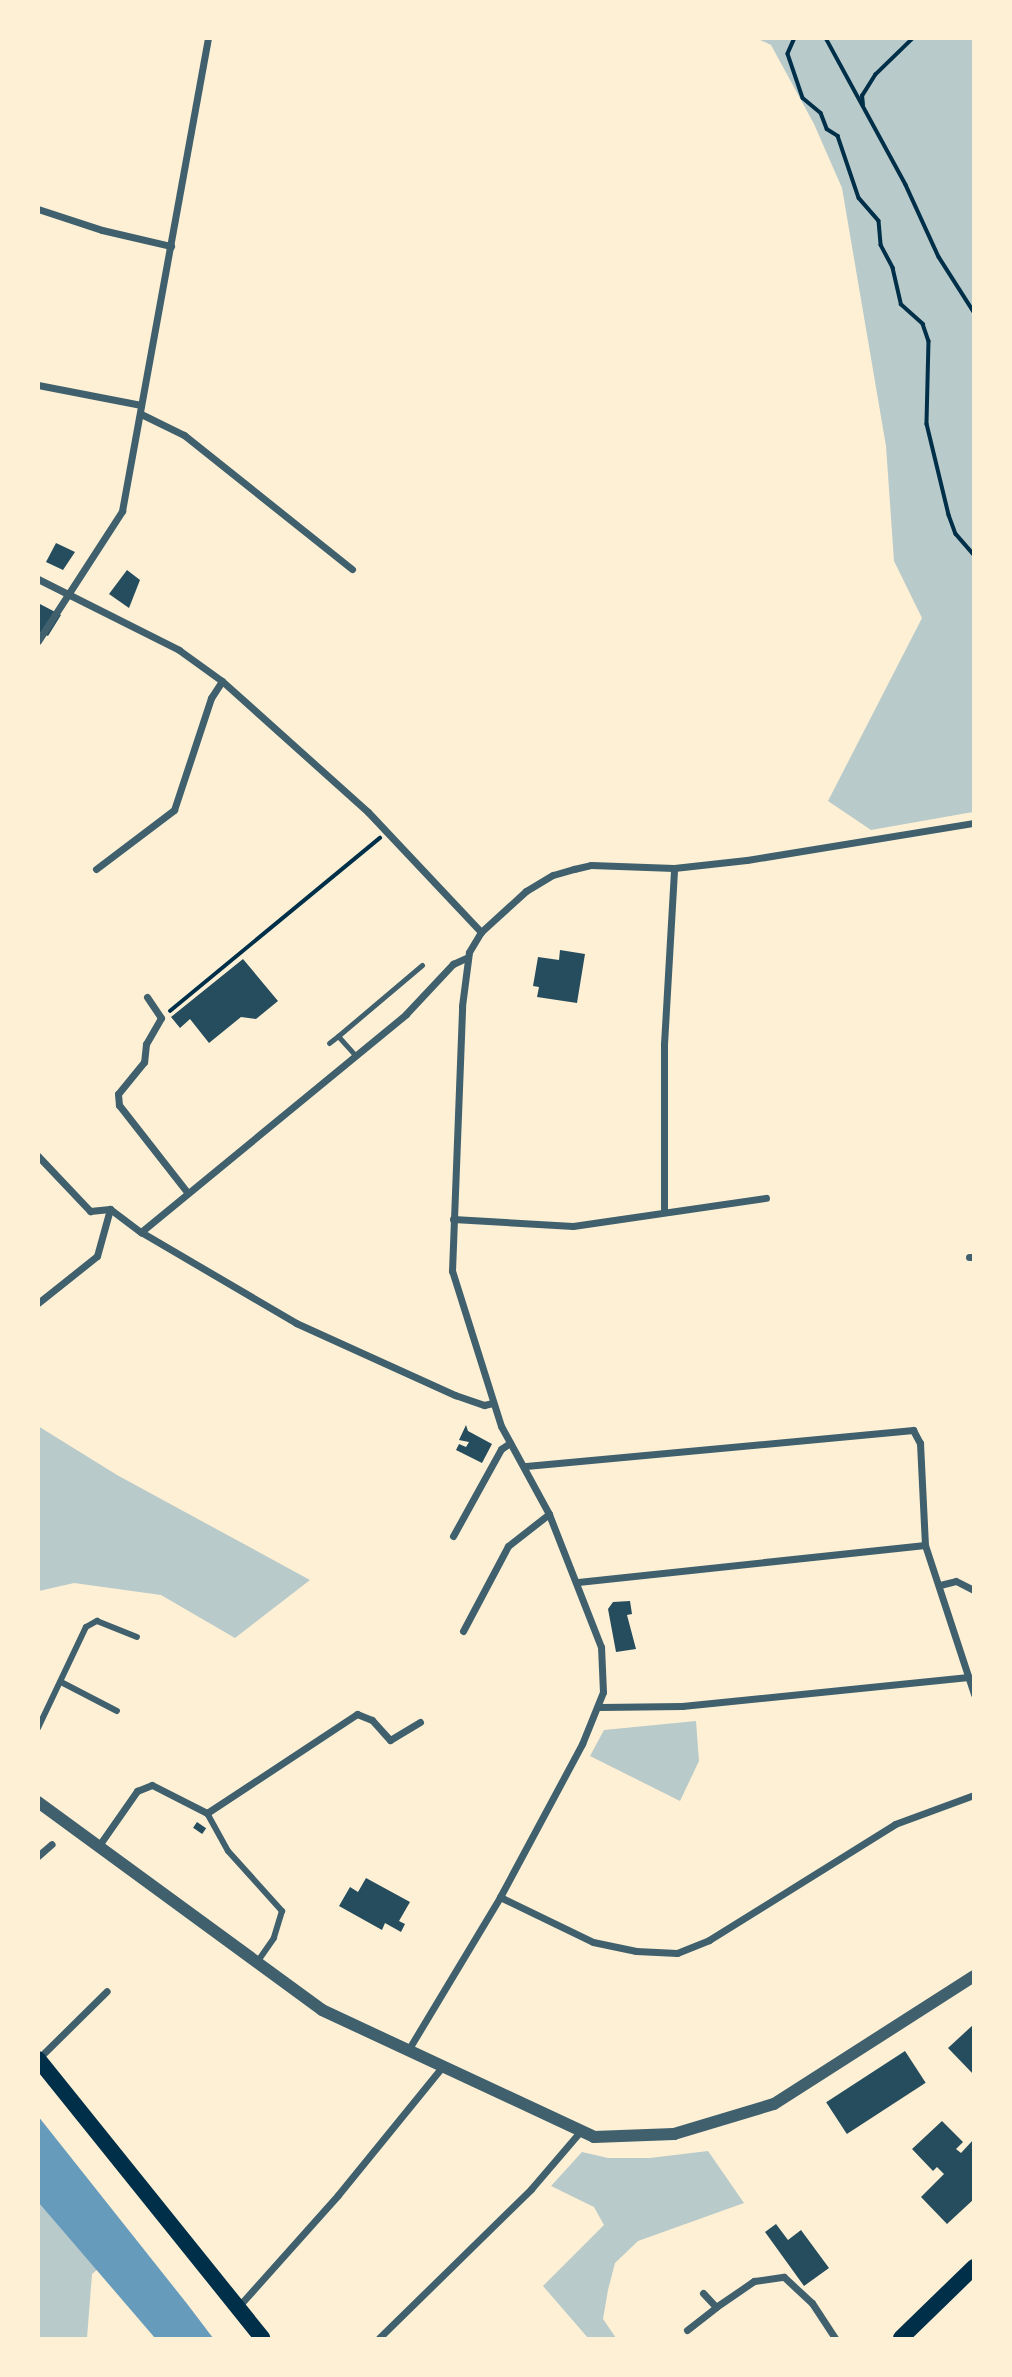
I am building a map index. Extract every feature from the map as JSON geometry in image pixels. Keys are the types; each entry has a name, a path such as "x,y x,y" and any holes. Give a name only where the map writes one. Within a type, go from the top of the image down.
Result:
{"main road":[{"path":"38,2059 262,2339"},
{"path":"901,2339 974,2267"}],"street":[{"path":"38,641 122,511 208,38"},
{"path":"38,209 102,230 172,246"},
{"path":"38,385 141,409 184,435 352,569"},
{"path":"38,579 179,650 222,681 387,832 481,932"},
{"path":"96,869 174,810 211,698 222,681"},
{"path":"410,2047 500,1897 600,1707 601,1647 578,1582 549,1514 526,1466 510,1443 493,1403 452,1271 466,958 481,932 526,891 552,875 591,865 674,868 974,823"},
{"path":"664,1211 664,1044 674,868"},
{"path":"141,1232 406,1014 453,964 466,958"},
{"path":"147,997 160,1018 146,1044 144,1062 118,1094 119,1105 187,1192"},
{"path":"38,1156 90,1210 110,1209 141,1232 296,1323 455,1395 484,1405 493,1403"},
{"path":"453,1219 573,1226 766,1198"},
{"path":"38,1303 97,1256 110,1209"},
{"path":"526,1466 913,1430 920,1443 925,1545 974,1694"},
{"path":"453,1536 502,1449 510,1443"},
{"path":"464,1631 508,1546 549,1514"},
{"path":"578,1582 925,1545"},
{"path":"940,1585 956,1581 974,1590"},
{"path":"38,1728 86,1627 97,1621 137,1637"},
{"path":"600,1707 668,1707 969,1677"},
{"path":"61,1682 117,1712"},
{"path":"207,1813 357,1714 372,1720 390,1740 420,1722"},
{"path":"100,1843 138,1791 152,1785 207,1813 228,1851 282,1911 274,1938 258,1963"},
{"path":"500,1897 593,1942 636,1951 677,1953 709,1940 895,1825 974,1795"},
{"path":"38,1802 100,1843 322,2010 444,2063 579,2133 624,2139 674,2134 752,2113 843,2064 974,1976"},
{"path":"38,1856 51,1844"},
{"path":"38,2059 107,1991"},
{"path":"238,2308 371,2157 444,2063"},
{"path":"379,2339 531,2189 579,2133"},
{"path":"687,2330 754,2281 784,2277 812,2303 835,2339"},
{"path":"704,2293 716,2307"}],"lane":[{"path":"329,1043 422,965"},
{"path":"338,1036 356,1056"}],"path":[{"path":"795,38 788,54 803,98 821,113 827,129 838,136 859,198 879,221 881,245 893,268 901,304 923,324 929,341 927,424 933,434 949,515 956,534 974,555"},
{"path":"826,38 906,185 939,257 974,312"},
{"path":"863,110 862,96 875,75 913,38"},
{"path":"160,1018 387,832"}],"shaded area":[{"path":"758,39 973,39 973,812 871,830 828,801 922,618 894,561 886,446 842,188 814,124 771,45"},
{"path":"38,1426 117,1475 310,1580 235,1638 161,1595 74,1583 39,1591"},
{"path":"696,1721 699,1761 680,1801 590,1756 604,1730"},
{"path":"708,2151 744,2203 638,2241 615,2263 608,2290 603,2319 616,2338 588,2338 543,2286 604,2225 594,2207 551,2186 582,2152 608,2158 650,2158"},
{"path":"38,2194 110,2259 92,2274 87,2338 39,2338"}],"water":[{"path":"38,2116 213,2338 155,2338 39,2203"}],"building":[{"path":"56,543 75,552 63,570 46,562"},
{"path":"127,570 140,580 129,608 109,594"},
{"path":"38,603 61,615 48,636 38,631"},
{"path":"560,950 585,954 577,1003 537,997 539,987 533,986 538,957 559,960"},
{"path":"243,959 278,1001 256,1019 241,1017 209,1043 190,1019 180,1028 171,1017"},
{"path":"466,1425 468,1431 492,1444 482,1463 456,1450 459,1444 466,1447 469,1442 459,1440"},
{"path":"630,1601 632,1614 627,1615 636,1649 616,1652 608,1609 613,1602"},
{"path":"197,1822 206,1828 202,1834 193,1828"},
{"path":"366,1878 410,1902 399,1921 405,1924 401,1932 385,1923 382,1930 339,1906 350,1887 358,1892"},
{"path":"974,2024 974,2075 948,2048"},
{"path":"905,2051 926,2083 847,2134 826,2102"},
{"path":"942,2121 963,2142 956,2149 961,2153 974,2139 974,2199 947,2224 921,2197 944,2174 937,2167 933,2171 912,2149"},
{"path":"776,2224 788,2240 801,2230 829,2268 804,2286 765,2232"}]}
